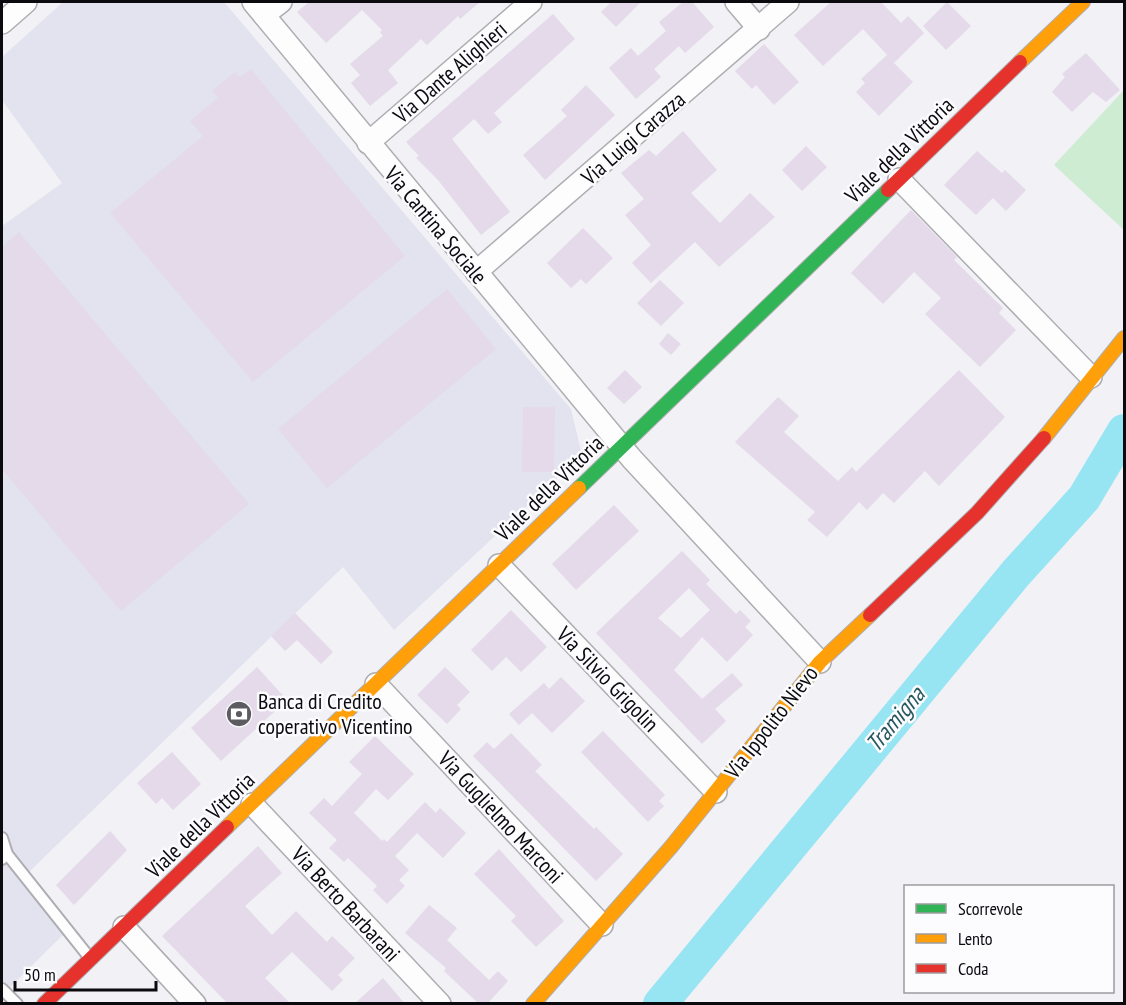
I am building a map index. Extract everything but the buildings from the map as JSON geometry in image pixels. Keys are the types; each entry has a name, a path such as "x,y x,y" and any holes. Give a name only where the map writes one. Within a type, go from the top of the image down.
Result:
{"street":[{"path":"2,23 26,2"},
{"path":"259,8 281,2"},
{"name":"Via Dante Alighieri","path":"368,143 531,2"},
{"path":"736,2 759,29"},
{"name":"Via Luigi Carazza","path":"476,272 788,2"},
{"name":"Viale della Vittoria","path":"44,1004 1083,2"},
{"name":"Via Cantina Sociale","path":"259,8 621,447"},
{"path":"899,179 1091,377"},
{"path":"820,662 977,513 1032,453 1091,377 1125,338"},
{"name":"Via Ippolito Nievo","path":"533,1004 716,792 820,662 621,447"},
{"name":"Via Silvio Grigolin","path":"499,565 716,792"},
{"name":"Via Guglielmo Marconi","path":"376,684 602,925"},
{"name":"Via Berto Barbarani","path":"252,804 440,1004"},
{"path":"124,927 195,1004"}],"lane":[{"path":"2,838 4,856 90,959"},
{"path":"2,989 17,1004"}],"shaded area":[{"path":"63,2 224,2 571,409 582,455 394,630 343,567 28,873 71,927 3,994 2,226 62,183 2,100 2,57"}],"green space":[{"path":"1124,90 1124,230 1054,165"}],"waterway":[{"name":"Tramigna","path":"660,1004 1016,573 1084,498 1124,431"}],"traffic: fast":[{"path":"579,488 888,190"}],"traffic: slow":[{"path":"1020,62 1083,2"},
{"path":"1044,438 1124,338"},
{"path":"227,827 579,488"},
{"path":"533,1004 671,847 820,662 870,615"}],"traffic: jam":[{"path":"888,190 1020,62"},
{"path":"870,615 977,513 1044,438"},
{"path":"44,1004 227,827"}],"place":[{"name":"Banca di Credito coperativo Vicentino","path":"239,714"}]}
